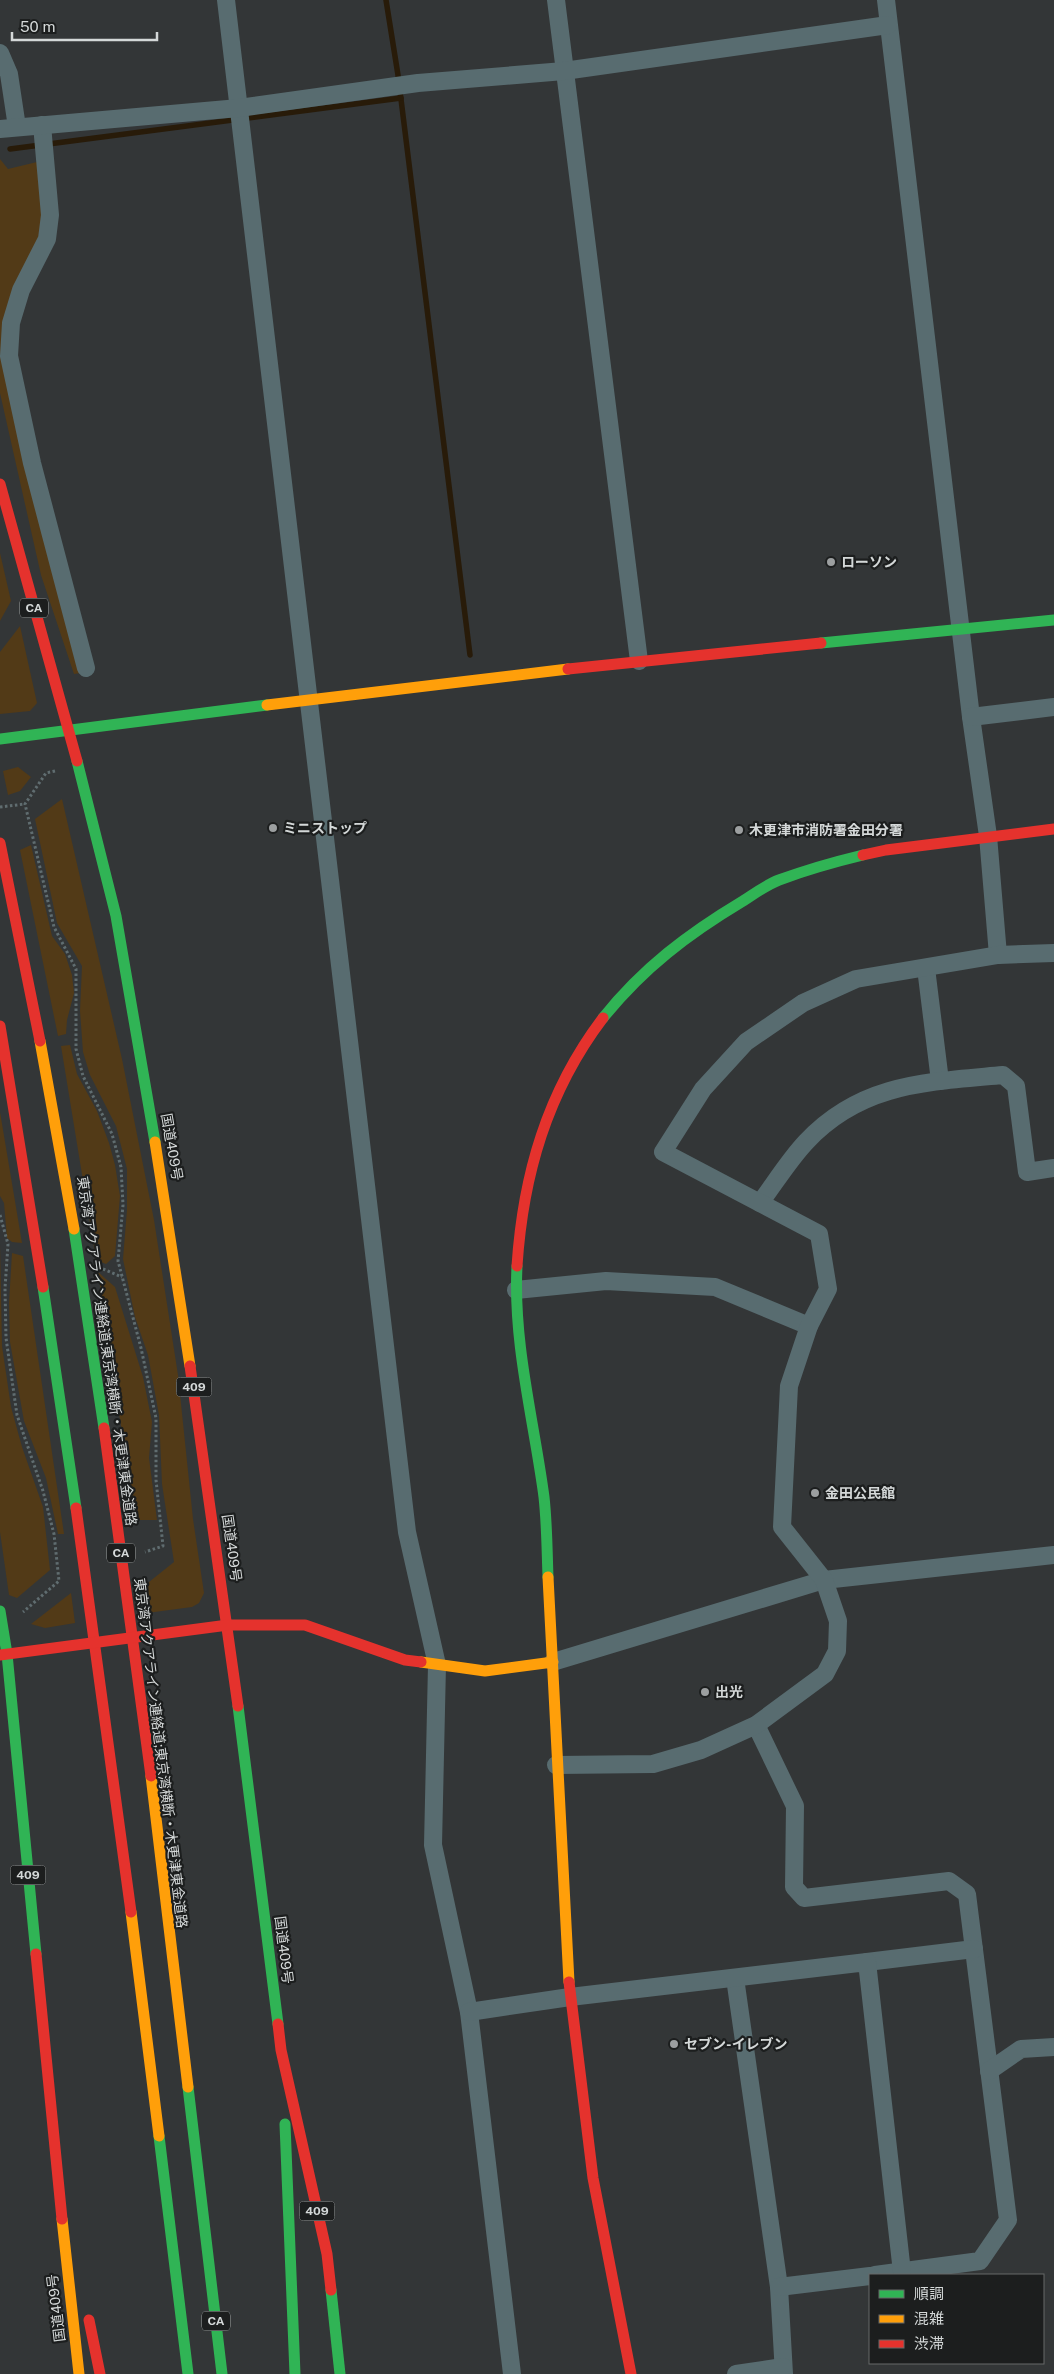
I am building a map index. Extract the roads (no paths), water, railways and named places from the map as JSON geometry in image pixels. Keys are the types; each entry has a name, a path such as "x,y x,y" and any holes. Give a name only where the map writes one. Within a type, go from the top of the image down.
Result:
{"main road":[{"name":"CA","path":"0,484 68,731"},
{"path":"0,739 639,661 1054,620"},
{"name":"国道409号","path":"68,731 116,916 172,1233 228,1625 281,2050 327,2254 340,2374"},
{"path":"631,2374 593,2178 570,1997 556,1765 553,1662 544,1499 521,1350 516,1290 520,1223 533,1157 555,1099 585,1042 626,988 669,950 722,913 777,881 830,863 886,850 1054,829"},
{"name":"東京湾アクアライン連絡道;東京湾横断・木更津東金道路","path":"0,843 25,955 66,1174 111,1474 222,2374"},
{"name":"CA","path":"0,1026 27,1179 72,1480 188,2374"},
{"name":"国道409号","path":"1,1615 3,1654 79,2374"},
{"path":"3,1654 228,1625 305,1625 405,1660 437,1665 485,1671 553,1662"},
{"path":"281,2050 295,2374"},
{"path":"54,2140 81,2276"},
{"path":"86,2306 100,2374"}],"street":[{"path":"226,0 406,1532 437,1665 433,1845 469,2012 512,2374"},
{"path":"556,0 639,661"},
{"path":"886,0 971,717 988,836 998,955"},
{"path":"0,53 9,74 9,128 42,129 239,109 418,83 564,71 888,25"},
{"path":"42,129 50,215 47,239 20,290 11,323 9,356 32,463 86,668"},
{"path":"971,717 1054,707"},
{"path":"556,1765 653,1764 702,1750 756,1726 824,1674 837,1651 838,1621 824,1580 782,1526 789,1386 809,1326 828,1289 819,1234 663,1152 703,1089 746,1042 803,1003 856,979 998,955 1054,953"},
{"path":"926,968 940,1080"},
{"path":"760,1203 805,1142 840,1112 880,1092 940,1080 1003,1075 1016,1086 1027,1172 1054,1168"},
{"path":"516,1290 606,1281 715,1287 809,1326"},
{"path":"553,1662 824,1580 1054,1555"},
{"path":"756,1726 795,1806 794,1887 804,1898 949,1881 967,1894 1008,2220 980,2261 884,2274"},
{"path":"469,2012 570,1997 974,1949"},
{"path":"866,1962 902,2272"},
{"path":"735,1978 779,2287 784,2371 736,2374"},
{"path":"989,2071 1021,2049 1054,2047"},
{"path":"779,2287 869,2276"}],"waterway":[{"path":"386,0 398,75 470,655"},
{"path":"10,149 401,98"}],"place":[{"name":"ローソン","path":"831,562"},
{"name":"ミニストップ","path":"273,828"},
{"name":"木更津市消防署金田分署","path":"739,830"},
{"name":"金田公民館","path":"815,1493"},
{"name":"出光","path":"705,1692"},
{"name":"セブン-イレブン","path":"674,2044"}]}
